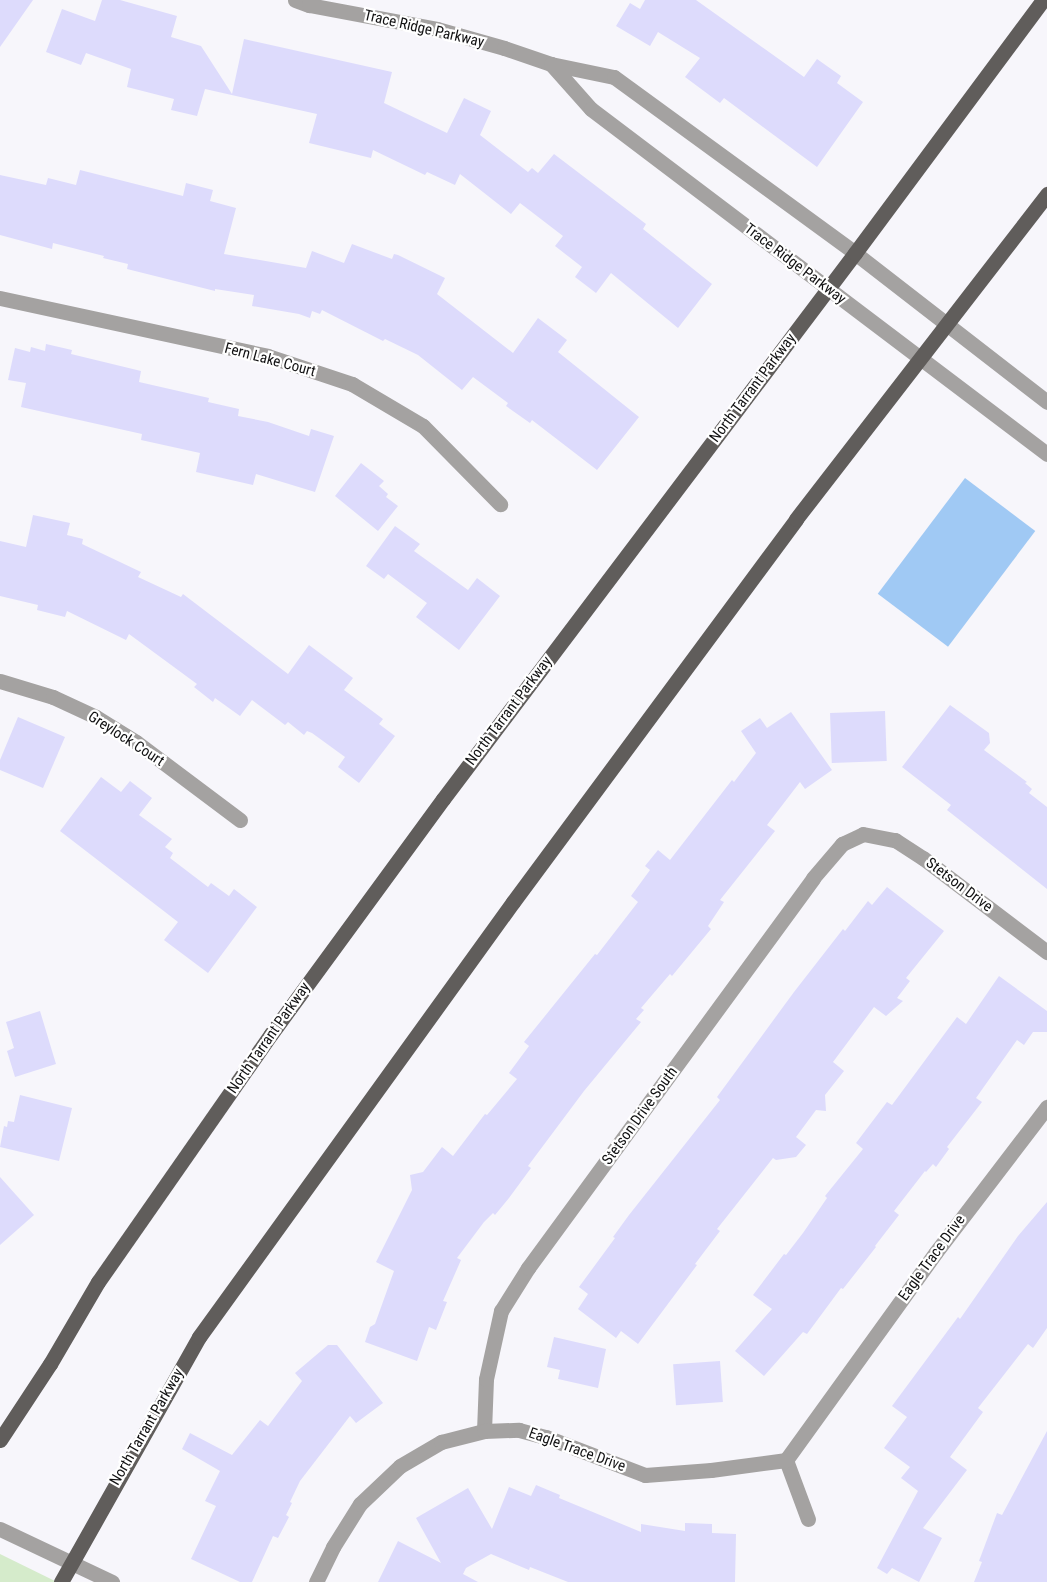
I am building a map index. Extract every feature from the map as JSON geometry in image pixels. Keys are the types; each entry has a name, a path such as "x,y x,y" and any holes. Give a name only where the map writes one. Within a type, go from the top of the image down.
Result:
{"main road":[{"name":"North Tarrant Parkway","path":"0,1440 50,1364 98,1282 271,1034 449,791 856,254 1043,0"},
{"name":"North Tarrant Parkway","path":"61,1582 199,1337 519,894 796,519 1047,194"}],"street":[{"name":"Trace Ridge Parkway","path":"295,0 309,5 437,29 504,48 551,64 614,77 856,254 1047,402"},
{"name":"Trace Ridge Parkway","path":"551,64 591,108 828,290 1047,454"},
{"name":"Fern Lake Court","path":"0,298 268,356 352,384 423,426 500,504"},
{"name":"Greylock Court","path":"0,681 53,697 96,717 136,742 240,820"},
{"name":"Stetson Drive","path":"862,834 895,840 923,858 1047,952"},
{"name":"Stetson Drive South","path":"484,1431 486,1379 501,1311 528,1268 813,878 842,844 862,834"},
{"name":"Eagle Trace Drive","path":"316,1582 332,1547 360,1504 400,1466 441,1442 484,1431 520,1430 546,1437 644,1475 712,1470 786,1460 936,1252 1047,1107"},
{"path":"786,1460 808,1519"},
{"path":"0,1528 112,1582"}],"green space":[{"path":"0,1554 57,1582 0,1582"}],"water":[{"path":"965,478 1035,531 948,647 878,594"}],"building":[{"path":"0,0 33,0 0,47"},
{"path":"102,0 120,0 177,16 171,37 201,46 232,94 244,39 392,72 384,103 447,133 464,98 491,111 480,135 528,172 532,168 538,173 554,154 646,224 643,229 712,284 678,328 611,273 596,293 575,277 582,267 555,246 563,236 520,203 511,214 460,174 455,185 427,172 425,175 373,150 371,158 309,143 317,114 205,89 197,116 171,110 174,99 127,87 131,69 86,53 81,65 46,52 62,9 95,21"},
{"path":"645,0 696,0 804,77 817,59 841,76 837,83 863,102 817,167 724,98 720,103 685,77 700,58 658,32 650,46 616,26 630,3 640,9"},
{"path":"80,170 183,196 186,183 213,190 210,201 236,208 224,254 306,268 312,251 344,263 352,244 392,259 394,254 398,255 445,278 437,294 513,353 538,318 567,340 558,352 639,417 597,470 532,420 530,423 506,406 508,403 473,377 462,390 418,355 385,339 383,341 322,310 320,314 312,311 310,318 299,314 252,306 254,295 215,289 215,291 127,269 128,264 103,258 104,256 53,243 52,249 0,235 0,175 46,185 48,178 76,185"},
{"path":"46,344 72,350 71,354 141,371 139,382 209,398 208,402 239,409 238,416 268,422 309,436 311,429 334,436 315,492 256,474 253,485 196,472 200,453 141,440 142,434 21,407 26,383 8,380 15,348 30,352 31,347 45,351"},
{"path":"361,463 384,481 379,486 388,494 386,497 398,506 378,531 335,496"},
{"path":"33,515 70,523 67,535 83,539 82,544 141,572 138,577 181,597 183,594 288,674 309,645 353,678 344,690 383,719 379,724 395,736 359,783 338,767 345,757 312,733 307,731 304,735 288,722 285,725 252,700 240,716 215,698 213,702 194,687 197,684 129,634 126,640 67,611 65,617 37,610 38,605 0,596 0,541 26,547"},
{"path":"395,526 420,544 414,551 468,590 477,578 500,596 459,650 416,617 427,603 388,574 384,579 366,566"},
{"path":"950,705 989,733 990,743 984,750 1027,782 1025,783 1032,789 1029,793 1047,807 1047,889 947,810 951,805 902,767"},
{"path":"885,711 887,761 832,763 830,713"},
{"path":"791,712 832,770 805,789 800,782 767,825 775,831 720,900 724,902 708,926 711,929 672,976 670,974 641,1008 644,1010 636,1019 641,1022 584,1091 528,1166 531,1168 509,1198 495,1215 493,1213 484,1222 457,1258 461,1260 443,1301 447,1302 436,1330 429,1327 417,1361 365,1342 370,1327 375,1324 394,1271 376,1262 412,1190 410,1175 423,1172 442,1147 453,1156 485,1114 487,1115 517,1079 509,1073 529,1046 524,1042 595,954 597,955 638,902 631,896 650,870 645,866 658,850 670,860 732,780 734,782 756,753 741,731 760,718 767,728"},
{"path":"18,717 65,737 43,788 0,770 0,760"},
{"path":"101,777 121,792 130,781 152,798 139,815 172,839 165,847 173,853 170,858 208,887 211,883 229,896 234,889 257,907 208,973 164,940 178,922 60,831"},
{"path":"887,887 944,931 906,978 910,981 897,998 903,1001 886,1016 874,1007 833,1062 844,1071 825,1095 826,1111 816,1110 796,1137 806,1145 796,1157 776,1160 773,1158 717,1229 720,1231 695,1264 697,1265 638,1344 621,1331 616,1338 578,1309 588,1294 579,1287 615,1238 613,1237 629,1215 720,1100 717,1097 794,992 843,929 845,931 868,901 872,905"},
{"path":"999,976 1047,1011 1047,1032 1033,1032 1024,1045 1017,1040 976,1098 982,1102 947,1147 949,1149 936,1167 933,1164 925,1171 894,1211 899,1215 876,1247 843,1289 841,1288 807,1334 803,1332 764,1376 735,1351 772,1309 753,1295 784,1254 786,1255 803,1233 827,1198 825,1196 863,1149 856,1143 887,1102 892,1105 957,1017 966,1024"},
{"path":"40,1011 56,1064 15,1077 7,1051 14,1048 6,1022"},
{"path":"20,1095 72,1108 59,1161 0,1147 4,1126 7,1127 8,1121 14,1122"},
{"path":"0,1177 34,1215 0,1245"},
{"path":"1047,1202 1047,1328 1033,1348 1028,1344 978,1408 983,1412 950,1457 967,1470 923,1528 942,1538 919,1582 892,1568 887,1574 877,1568 918,1491 901,1478 910,1467 884,1448 907,1417 892,1406 958,1317 960,1319 1018,1236"},
{"path":"554,1337 606,1349 598,1388 558,1379 560,1370 547,1367"},
{"path":"328,1345 337,1345 383,1403 356,1423 350,1416 300,1481 286,1515 289,1517 278,1538 273,1536 252,1582 240,1582 191,1559 216,1506 205,1501 220,1471 182,1449 190,1433 232,1455 260,1420 268,1426 302,1381 295,1373"},
{"path":"720,1361 723,1402 676,1405 673,1364"},
{"path":"1047,1431 1047,1582 974,1582 982,1562 979,1561 997,1513 1002,1515"},
{"path":"536,1485 560,1495 559,1498 641,1532 641,1524 685,1531 685,1523 712,1524 712,1533 736,1534 735,1582 568,1582 530,1567 529,1570 491,1554 466,1568 463,1574 478,1582 378,1582 398,1541 441,1563 416,1518 468,1488 492,1529 509,1487 531,1496"}]}
